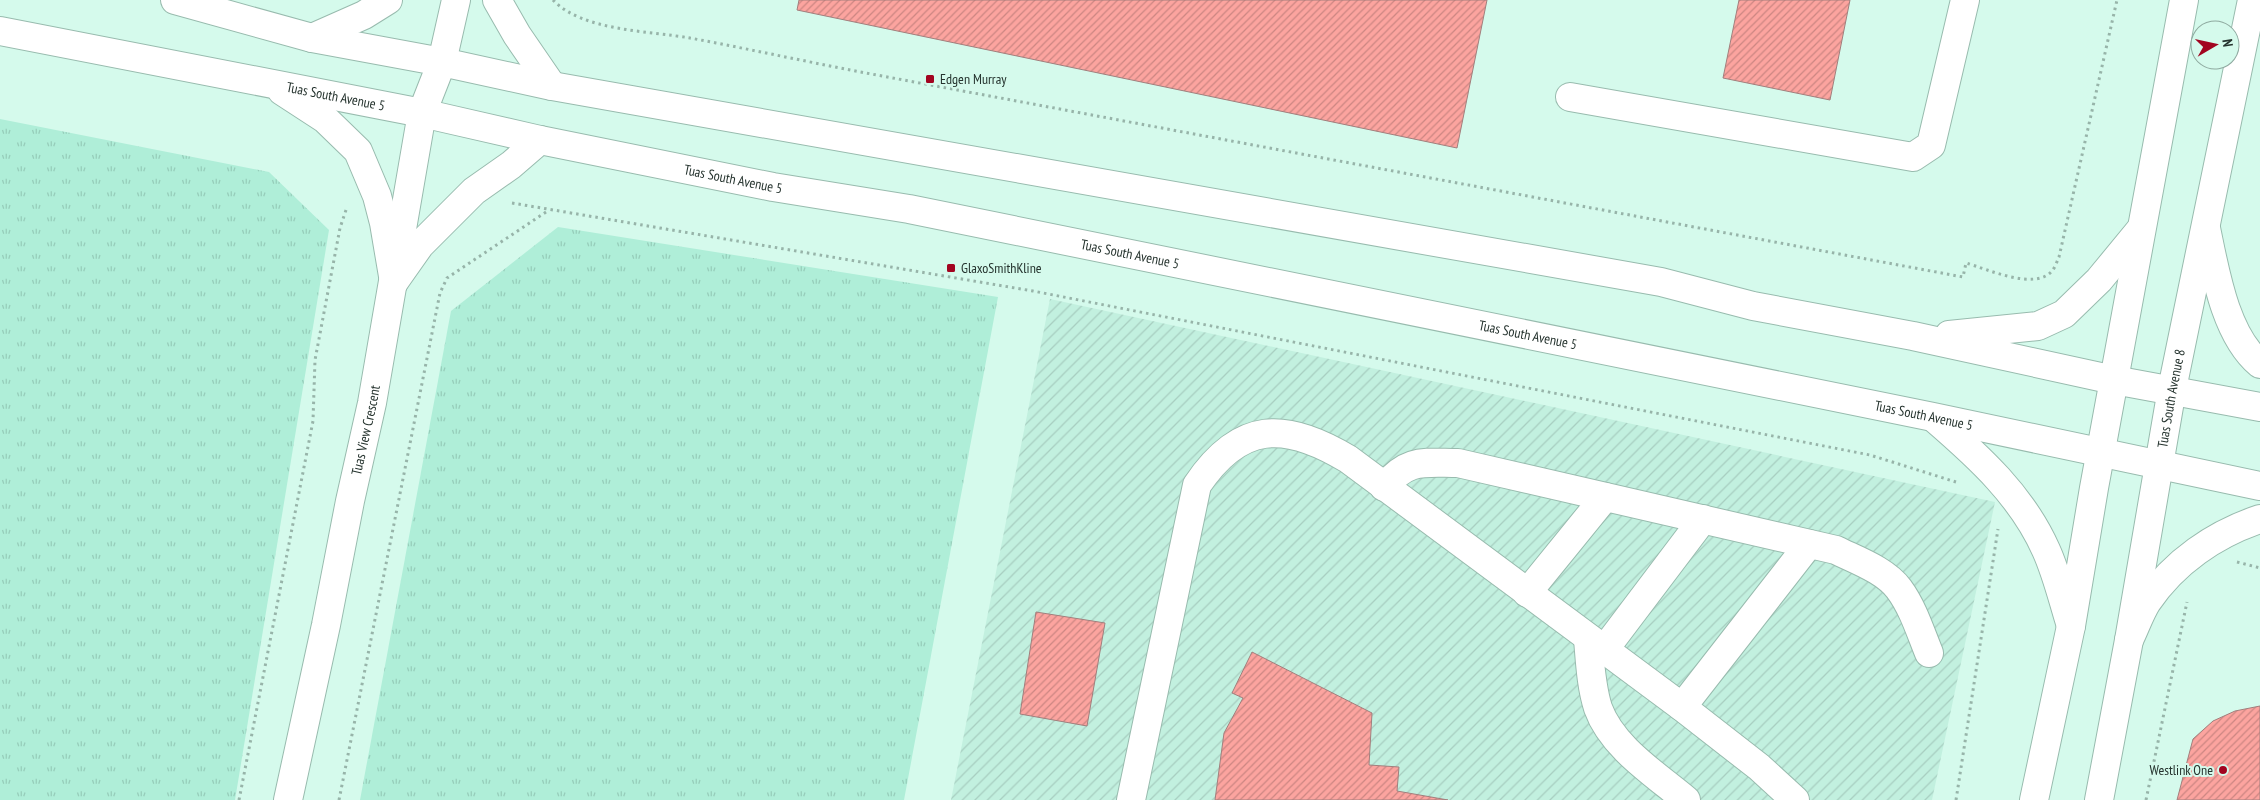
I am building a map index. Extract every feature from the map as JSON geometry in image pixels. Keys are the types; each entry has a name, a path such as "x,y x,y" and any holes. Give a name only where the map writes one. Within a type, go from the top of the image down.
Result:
{"main road":[{"path":"175,0 312,38 442,62 552,86 1661,282 1753,306 1912,336 2114,380 2172,389 2260,408"},
{"path":"312,38 364,15 388,0"},
{"name":"Tuas View Crescent","path":"288,800 372,402 422,113 442,62 456,0"},
{"path":"498,0 517,35 552,86"},
{"path":"1570,97 1913,157 1930,145 1965,0"},
{"path":"2034,800 2071,626 2141,229 2184,0"},
{"name":"Tuas South Avenue 8","path":"2099,800 2160,466 2172,389 2252,0"},
{"name":"Tuas South Avenue 5","path":"0,31 422,113 540,140 773,187 909,209 1933,417 2260,486"},
{"path":"271,84 325,119 358,151 378,196 394,282"},
{"path":"394,282 420,245 474,191 511,165 540,140"},
{"path":"2206,228 2219,294 2247,354 2260,364"},
{"path":"1912,336 1972,334 2038,326 2064,314 2099,280 2141,229"},
{"path":"1933,417 1973,452 1999,479 2028,516 2046,550 2071,626"},
{"path":"1132,800 1197,485 1210,464 1227,449 1254,435 1284,433 1309,438 1334,450 1682,707 1759,767 1795,800"},
{"path":"1384,487 1396,473 1414,463 1458,463 1836,550 1878,572 1898,588 1913,612 1929,653"},
{"path":"1527,593 1605,497"},
{"path":"1686,800 1629,752 1612,734 1599,709 1591,676 1596,645 1703,519"},
{"path":"2129,640 2147,602 2182,561 2233,528 2260,519"},
{"path":"1682,707 1809,544"}],"path":[{"path":"553,0 560,7 607,26 690,38 876,75 1963,277 1966,263 2019,278 2040,279 2053,271 2059,257 2117,0"},
{"path":"239,800 313,421 315,360 340,228 349,198"},
{"path":"511,202 549,210 1052,294 1870,455 1963,484"},
{"path":"339,800 440,293 448,278 549,210"},
{"path":"1956,800 1998,525"},
{"path":"2146,800 2188,598"}],"shaded area":[{"path":"1050,299 1995,502 1932,800 951,800"}],"green space":[{"path":"0,119 269,172 329,230 235,800 0,800"},
{"path":"558,227 998,297 904,800 360,800 451,311"}],"building":[{"path":"799,0 1487,0 1457,148 797,10"},
{"path":"1739,0 1850,0 1830,100 1723,78"},
{"path":"1036,612 1105,623 1087,726 1020,714"},
{"path":"1252,652 1372,713 1369,765 1399,767 1397,791 1448,800 1215,800 1224,733 1243,698 1232,693"},
{"name":"Westlink One","path":"2260,706 2260,800 2177,800 2193,739 2213,721 2235,711"}],"place":[{"name":"Edgen Murray","path":"930,79"},
{"name":"GlaxoSmithKline","path":"951,268"},
{"name":"Westlink One","path":"2223,770"}]}
